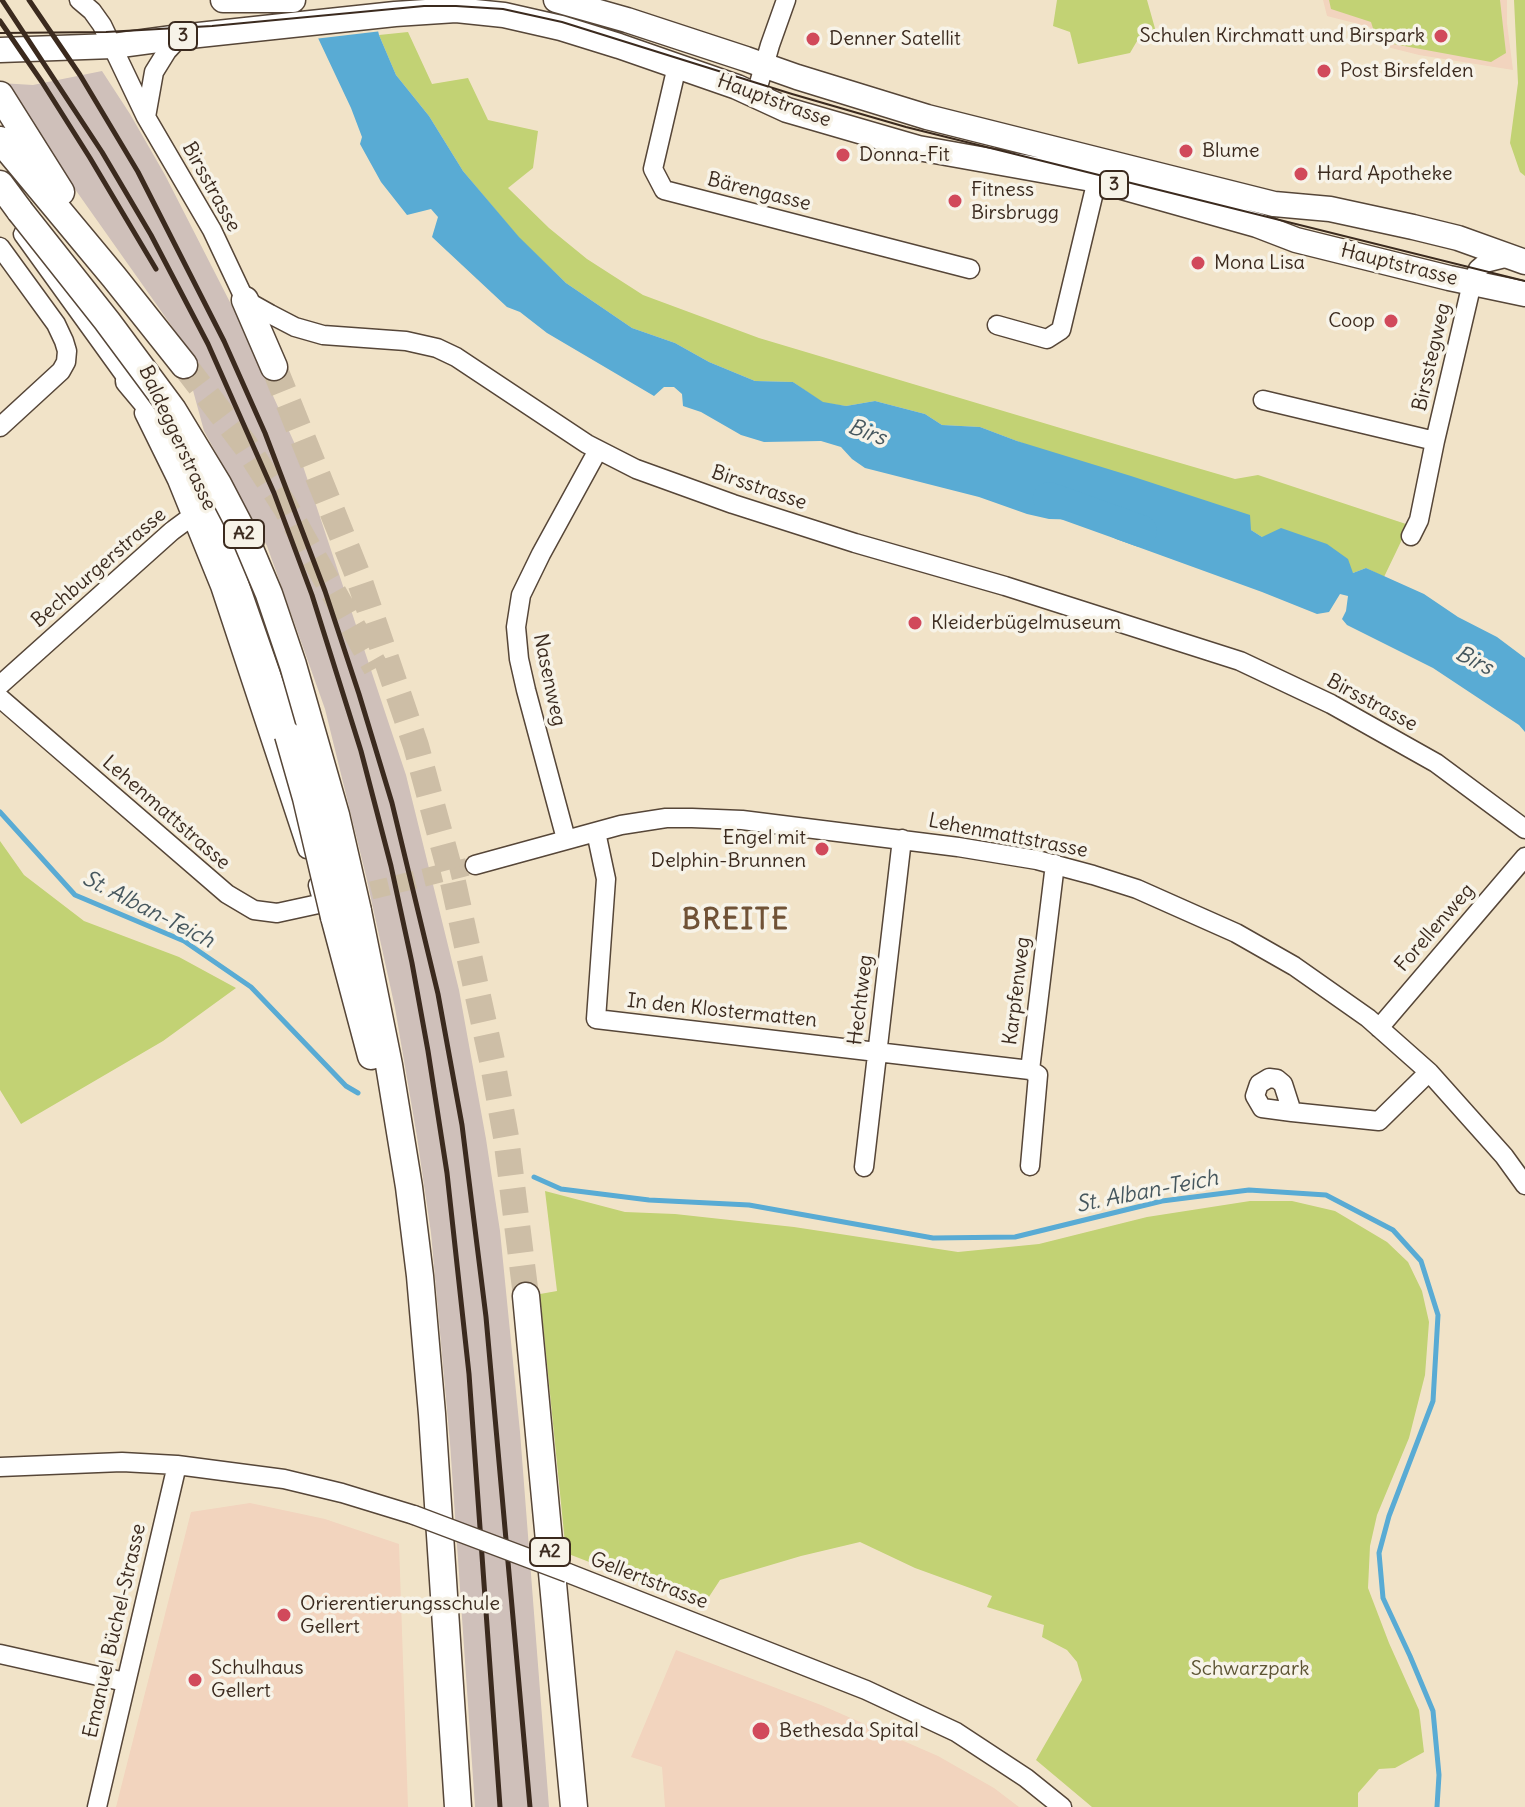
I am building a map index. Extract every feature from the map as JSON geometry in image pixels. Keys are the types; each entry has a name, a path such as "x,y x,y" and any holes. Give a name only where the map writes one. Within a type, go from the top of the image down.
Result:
{"highway":[{"path":"0,95 114,277"},
{"path":"0,140 184,365"},
{"name":"A2","path":"0,184 10,207 124,342 173,410 218,484 242,530 273,605 309,715 336,815 338,910 389,1065 409,1187 432,1414 458,1807"},
{"path":"0,192 10,207"},
{"path":"245,300 274,367"},
{"path":"129,381 177,442 198,486 252,628 288,735 338,910"},
{"name":"A2","path":"526,1296 574,1807"}],"main road":[{"name":"3","path":"223,0 292,8"},
{"name":"Hauptstrasse","path":"556,0 1099,170 1296,240 1525,294"},
{"name":"3","path":"0,50 113,46 180,37 292,8"},
{"name":"Hauptstrasse","path":"292,8 395,14 456,10 504,15 561,28 756,94 787,110 918,148 1099,170 1274,204 1330,209 1458,238 1517,259"}],"street":[{"name":"Birsstrasse","path":"79,0 98,18 146,117 212,230 245,300 308,331 338,337 406,341 437,348 456,357 598,450 636,469 855,543 1005,586 1240,661 1331,704 1436,763 1525,829"},
{"path":"756,94 786,0"},
{"path":"146,117 154,72 180,37"},
{"name":"Bärengasse","path":"677,66 653,169 664,190 970,269"},
{"path":"997,325 1047,339 1061,330 1099,170"},
{"name":"Baldeggerstrasse","path":"10,207 129,381 177,480 220,586 338,910"},
{"path":"0,247 56,324 67,351 61,371 0,427"},
{"name":"Birsstegweg","path":"1411,536 1419,520 1472,283 1478,269 1485,263 1517,259"},
{"name":"Birsstegweg","path":"1263,400 1435,441"},
{"name":"Nasenweg","path":"566,839 526,690 516,627 521,595 598,450"},
{"name":"Bechburgerstrasse","path":"0,685 191,517"},
{"name":"Lehenmattstrasse","path":"0,698 227,894 265,913 338,910"},
{"name":"Lehenmattstrasse","path":"475,865 566,839 666,818 742,820 902,839 1055,864 1137,889 1179,906 1236,933 1294,966 1379,1028 1429,1072 1487,1136 1525,1185"},
{"name":"In den Klostermatten","path":"596,832 606,879 596,1019 1030,1070"},
{"name":"Hechtweg","path":"864,1167 902,839"},
{"name":"Forellenweg","path":"1379,1028 1525,857"},
{"name":"Karpfenweg","path":"1030,1166 1038,1075 1030,1070 1055,864"},
{"path":"1292,1112 1379,1121 1429,1072"},
{"name":"Gellertstrasse","path":"0,1467 122,1462 177,1465 284,1479 414,1515 866,1690 956,1732 1026,1778 1062,1807"},
{"name":"Emanuel Büchel-Strasse","path":"97,1807 177,1465"},
{"path":"0,1654 125,1682"}],"shaded area":[{"name":"Schulen Kirchmatt und Birspark","path":"1323,0 1507,0 1513,70 1419,55 1375,44 1370,27 1327,16"},
{"path":"102,71 165,175 235,312 298,451 406,775 459,990 500,1231 520,1432 549,1807 475,1807 450,1443 431,1233 395,1008 325,709 267,546 204,431 178,335 0,83 33,85"},
{"name":"Orierentierungsschule Gellert","path":"250,1503 325,1519 399,1544 408,1807 116,1807 191,1512"},
{"name":"Bethesda Spital","path":"676,1650 821,1705 938,1756 994,1788 1019,1807 665,1807 662,1767 631,1757"}],"green space":[{"path":"1057,0 1147,0 1156,32 1140,36 1130,53 1078,64 1070,32 1053,26"},
{"name":"Schulen Kirchmatt und Birspark","path":"1329,0 1500,0 1506,53 1491,62 1377,41 1371,22 1331,9"},
{"path":"1514,0 1525,0 1525,176 1520,172 1510,143 1518,83"},
{"path":"408,32 432,84 468,78 488,120 538,131 533,168 508,188 587,259 643,295 759,338 1235,479 1258,475 1409,525 1384,577 1366,568 1353,573 1251,530 980,427 942,425 925,414 875,401 846,406 823,403 793,382 755,381 709,362 675,343 632,328 566,283 520,239 463,171 429,116 396,75 379,35"},
{"path":"0,841 24,875 84,921 179,957 236,988 163,1041 21,1124 0,1090"},
{"name":"Schwarzpark","path":"545,1191 625,1212 675,1214 794,1227 958,1252 1039,1244 1147,1217 1250,1201 1292,1201 1335,1211 1387,1242 1408,1262 1422,1291 1429,1322 1425,1375 1409,1438 1377,1515 1370,1546 1368,1588 1419,1710 1424,1752 1395,1768 1379,1769 1358,1793 1358,1807 1092,1807 1036,1760 1082,1680 1077,1662 1067,1650 1042,1637 1044,1625 987,1607 992,1596 915,1568 860,1542 720,1580 703,1606 566,1553 540,1294 557,1291"}],"water":[{"path":"371,0 379,35 396,75 429,116 463,171 519,237 566,283 632,328 675,343 709,362 755,381 793,382 823,402 846,406 875,401 925,414 942,425 980,427 1250,515 1251,530 1262,537 1281,528 1327,544 1348,559 1353,573 1366,568 1424,594 1458,617 1497,637 1525,658 1525,732 1433,668 1347,625 1342,619 1348,596 1340,594 1329,612 1317,614 1116,539 1097,529 1106,507 1098,500 1086,520 1049,519 979,497 865,468 841,447 821,441 764,442 741,435 701,412 683,406 682,394 674,387 664,387 654,396 547,333 520,312 507,307 432,237 438,217 431,209 407,215 381,182 360,144 362,137 351,108 318,38"}],"pier":[{"path":"304,0 375,0 382,31 314,39"}],"waterway":[{"name":"Birs","path":"1049,498 1141,531"},
{"name":"St. Alban-Teich","path":"0,812 75,895 184,941 251,987 346,1086 358,1093"},
{"name":"St. Alban-Teich","path":"534,1177 561,1189 649,1200 749,1205 933,1238 1015,1237 1162,1201 1249,1190 1326,1195 1393,1230 1421,1261 1438,1315 1433,1401 1389,1516 1379,1553 1383,1598 1433,1711 1439,1775 1437,1807"}],"tunnel":[{"path":"184,365 246,446 286,508 376,668"},
{"path":"274,367 357,573 416,746 453,882 506,1137 526,1296"},
{"path":"345,897 475,865"}],"tram line":[{"path":"0,33 106,32 212,26 424,6 503,9 562,22 906,127 1525,281"}],"railway":[{"path":"2,0 102,152 151,235 208,344 274,493 312,595 361,751 412,963 447,1173 469,1374 500,1807"},
{"path":"29,0 80,75 138,172 224,341 265,433 325,591 392,803 438,994 462,1125 486,1317 530,1807"},
{"path":"0,21 90,158 156,269"}],"place":[{"name":"Schulen Kirchmatt und Birspark","path":"1441,36"},
{"name":"Denner Satellit","path":"813,39"},
{"name":"Post Birsfelden","path":"1324,71"},
{"name":"Blume","path":"1186,151"},
{"name":"Donna-Fit","path":"843,155"},
{"name":"Hard Apotheke","path":"1301,174"},
{"name":"Fitness Birsbrugg","path":"955,201"},
{"name":"Mona Lisa","path":"1198,263"},
{"name":"Coop","path":"1391,321"},
{"name":"Kleiderbügelmuseum","path":"915,623"},
{"name":"Engel mit Delphin-Brunnen","path":"822,849"},
{"name":"Orierentierungsschule Gellert","path":"284,1615"},
{"name":"Schulhaus Gellert","path":"195,1680"},
{"name":"Bethesda Spital","path":"761,1731"}],"district":[{"name":"BREITE","path":"736,921"}]}
